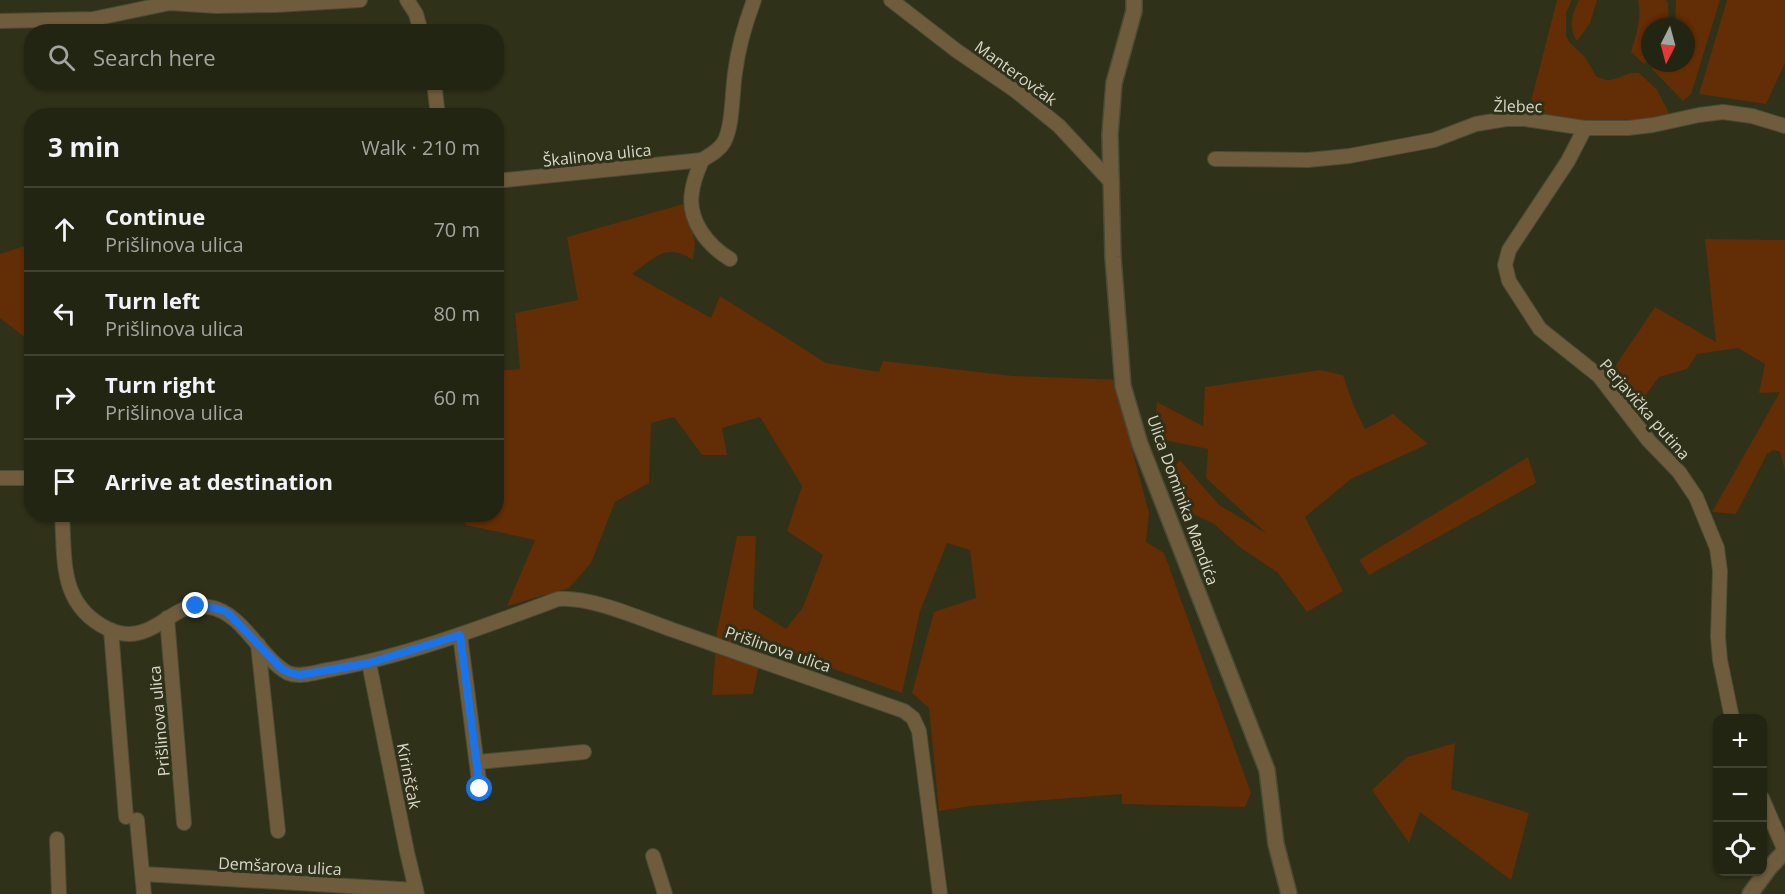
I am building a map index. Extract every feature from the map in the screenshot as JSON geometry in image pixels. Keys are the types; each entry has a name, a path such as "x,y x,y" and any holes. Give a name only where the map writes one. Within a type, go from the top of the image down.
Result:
{"street":[{"path":"0,21 93,20 170,3 216,6 360,0"},
{"path":"407,0 416,14 419,24"},
{"path":"730,259 711,246 696,221 692,212 692,191 702,160 720,148 728,133 735,69 743,30 754,0"},
{"name":"Manterovčak","path":"891,0 957,51 1016,91 1059,126 1112,183"},
{"name":"Ulica Dominika Mandića","path":"1134,0 1134,11 1114,83 1110,134 1113,257 1123,386 1140,444 1267,770 1276,844 1289,894"},
{"path":"435,90 437,108"},
{"name":"Žlebec","path":"1215,159 1308,159 1349,156 1434,140 1476,124 1506,119 1525,119 1585,128 1628,128 1723,112 1752,116 1785,126"},
{"name":"Perjavička putina","path":"1585,128 1568,161 1509,250 1506,256 1506,272 1509,281 1540,329 1599,376 1649,441 1679,472 1696,497 1717,548 1720,571 1718,637 1730,714"},
{"name":"Škalinova ulica","path":"504,181 702,160"},
{"path":"0,478 24,478"},
{"name":"Prišlinova ulica","path":"63,522 66,572 72,597 87,615 111,630 131,635 146,631 179,610 188,607 205,606 217,609 230,615 282,669 293,675 369,663 460,635 558,599 582,600 904,711 913,718 919,731 940,894"},
{"name":"Prišlinova ulica","path":"167,618 184,823"},
{"path":"111,630 132,819 143,874 144,894"},
{"path":"460,635 480,789"},
{"path":"258,644 278,831"},
{"name":"Kirinščak","path":"369,663 417,892"},
{"path":"478,762 584,752"},
{"path":"1750,894 1785,851 1767,810"},
{"path":"57,838 59,894"},
{"path":"652,856 665,894"},
{"name":"Demšarova ulica","path":"143,874 417,892"}],"shaded area":[{"path":"1557,0 1572,0 1566,13 1566,35 1569,42 1585,57 1596,76 1609,80 1639,73 1657,90 1669,113 1664,117 1628,120 1580,120 1528,113"},
{"path":"1579,0 1597,0 1590,23 1577,41 1572,21"},
{"path":"1638,0 1666,0 1669,18 1641,18 1641,61 1631,52 1639,20"},
{"path":"1676,0 1720,0 1691,94 1683,101 1655,72 1695,72 1695,18 1675,18"},
{"path":"1727,0 1785,0 1785,63 1766,104 1699,94"},
{"path":"687,203 695,243 693,260 675,252 668,252 654,258 632,274 711,318 720,296 826,363 879,372 883,361 1013,376 1126,380 1119,400 1149,513 1146,542 1164,553 1251,793 1245,807 1122,804 1122,794 970,806 939,811 929,708 912,693 934,612 976,598 970,550 947,543 920,611 902,693 763,644 753,694 712,695 717,631 737,536 756,536 753,608 786,629 803,607 823,555 787,531 802,486 760,417 722,428 727,455 702,455 674,417 651,423 649,483 615,502 591,563 569,588 507,606 535,540 466,525 464,522 504,522 504,370 520,369 515,313 578,300 567,237"},
{"path":"1705,239 1785,240 1785,471 1780,452 1774,450 1767,454 1736,514 1712,512 1780,392 1759,393 1765,364 1738,348 1697,354 1687,369 1659,377 1636,408 1610,374 1655,307 1716,342"},
{"path":"24,246 24,337 0,318 0,254"},
{"path":"1320,370 1343,375 1365,429 1393,414 1428,444 1351,479 1305,517 1343,591 1307,612 1278,573 1241,548 1214,524 1178,507 1169,472 1180,460 1219,505 1266,533 1206,478 1208,449 1154,438 1157,402 1203,426 1205,387"},
{"path":"1528,457 1536,483 1369,575 1359,560"},
{"path":"1455,743 1451,789 1529,813 1511,880 1420,812 1409,843 1372,790 1407,757"}],"route":[{"path":"196,606 225,611 282,669 293,675 369,663 460,635 480,789"}]}
